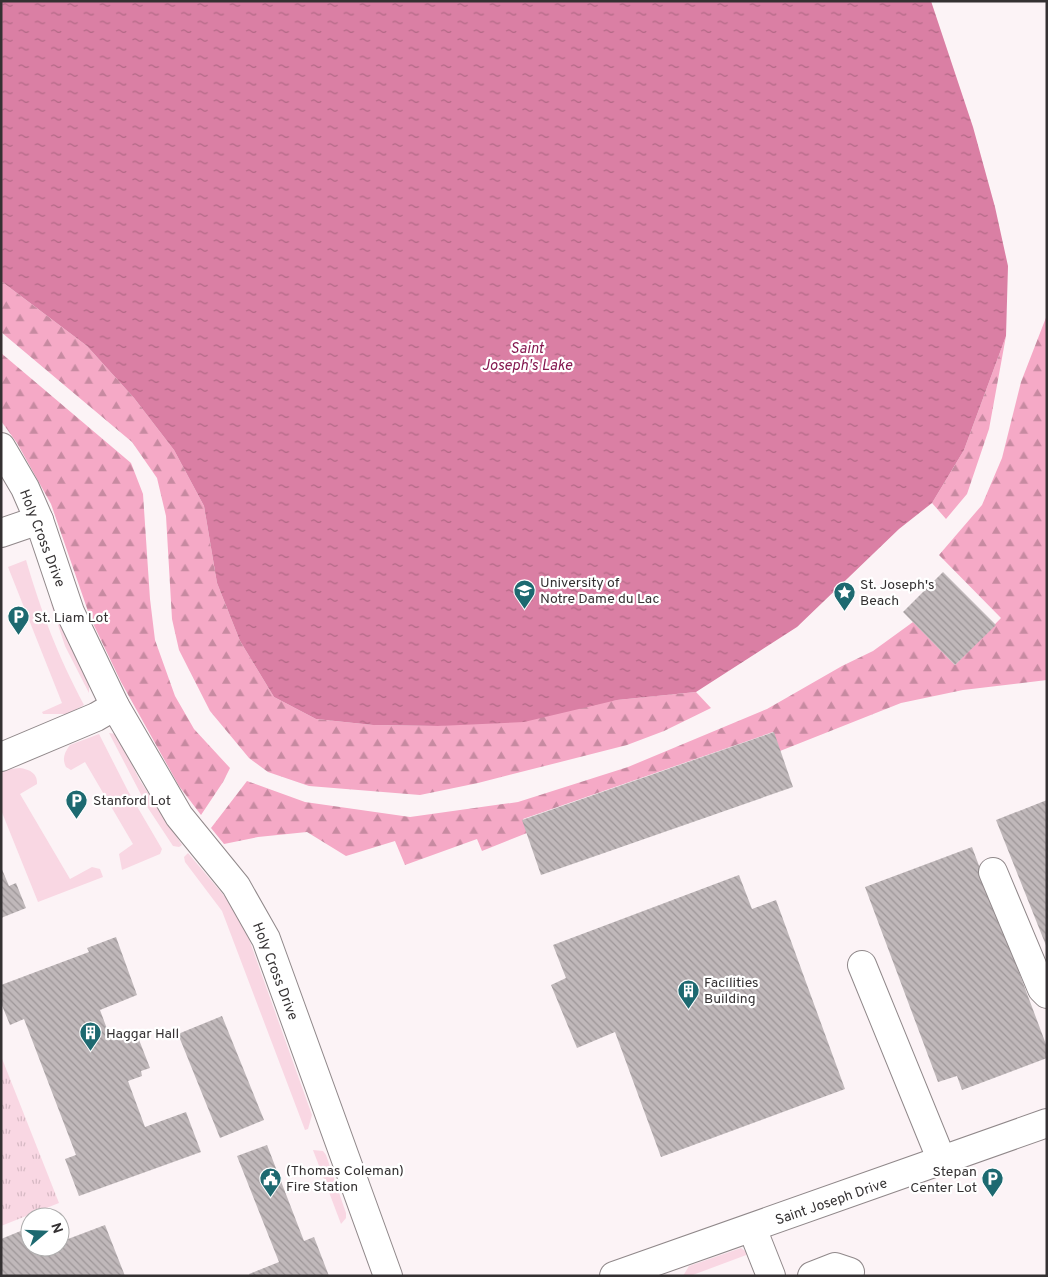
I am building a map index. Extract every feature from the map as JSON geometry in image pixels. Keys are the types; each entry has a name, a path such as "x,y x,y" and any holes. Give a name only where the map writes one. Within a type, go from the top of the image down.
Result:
{"street":[{"name":"Holy Cross Drive","path":"1,447 25,488 39,520 70,612 116,706 180,816 236,886 266,939 388,1276"},
{"path":"1,533 39,520"},
{"path":"1,757 96,717 116,706"},
{"path":"992,872 1042,989 1047,994"},
{"path":"862,965 942,1161"},
{"name":"Saint Joseph Drive","path":"614,1276 1047,1123"},
{"path":"752,1228 771,1276"},
{"path":"812,1276 835,1267 850,1272 848,1276"}],"green space":[{"path":"1,281 87,346 134,398 174,450 204,506 217,583 240,641 274,697 316,719 373,725 438,726 617,700 696,692 711,708 664,731 627,745 478,783 420,795 309,786 268,772 249,758 210,711 179,650 172,619 166,516 157,478 132,442 1,332"},
{"path":"1047,315 1047,680 963,690 901,703 780,751 773,732 523,819 527,833 482,851 477,839 405,865 395,841 346,856 307,832 258,837 224,844 211,828 247,781 305,802 410,817 518,802 628,767 767,709 842,666 873,651 913,622 955,665 1001,618 939,555 982,505 1002,458 1021,382"},
{"path":"1006,336 989,429 967,494 946,519 932,503 964,450"},
{"path":"1,353 131,463 143,494 150,599 155,640 175,696 194,729 230,768 201,815 179,786 121,682 90,617 51,504 17,443 1,421"},
{"path":"26,560 51,634 84,705 67,714 43,714 42,712 62,703 8,567"},
{"path":"50,601 89,685 89,693 65,646"},
{"path":"109,733 116,734 119,738 139,779 182,845 179,847 173,846 148,808"},
{"path":"99,734 128,791 162,849 160,854 122,870 119,854 133,844 85,762 71,770 66,767 64,761 65,753 70,745"},
{"path":"20,768 29,771 36,777 37,784 20,794 70,879 92,867 100,869 103,877 38,902 1,810 1,770"},
{"path":"188,853 232,905 249,939 312,1115 308,1129 305,1130 222,911 185,862 184,857"},
{"path":"1,1056 59,1203 49,1207 20,1207 20,1218 1,1226"},
{"path":"313,1150 323,1151 326,1155 346,1213 346,1218 341,1224"},
{"path":"741,1248 749,1254 690,1276 683,1276 689,1266"}],"water":[{"name":"Saint Joseph's Lake","path":"1,1 931,1 973,127 995,207 1008,266 1006,336 964,450 932,503 899,529 797,627 696,692 617,700 524,722 438,726 373,725 316,719 274,697 240,641 217,583 204,506 174,450 134,398 87,346 1,281"}],"building":[{"path":"943,572 996,625 955,665 903,612"},
{"path":"774,732 793,787 541,875 522,820"},
{"path":"1047,800 1047,948 996,820"},
{"path":"972,847 1047,1047 1047,1058 962,1090 957,1076 938,1082 865,887"},
{"path":"1,867 9,886 16,883 26,908 1,918"},
{"name":"Facilities Building","path":"739,875 752,909 776,900 845,1089 661,1157 615,1032 577,1048 551,985 566,978 553,945"},
{"name":"Haggar Hall","path":"116,937 137,995 100,1010 110,1037 125,1031 127,1035 136,1032 150,1068 141,1071 142,1076 128,1081 145,1127 186,1112 201,1152 79,1196 65,1159 76,1155 24,1019 10,1025 1,1003 1,985 89,952 87,948"},
{"path":"222,1016 264,1120 220,1138 178,1034"},
{"name":"(Thomas Coleman) Fire Station","path":"267,1145 304,1241 314,1237 329,1276 250,1276 249,1274 279,1262 237,1156"},
{"path":"105,1225 125,1276 1,1276 1,1239 20,1231 20,1257 70,1257 70,1238"}],"place":[{"name":"University of Notre Dame du Lac","path":"524,609"},
{"name":"St. Joseph's Beach","path":"844,611"},
{"name":"St. Liam Lot","path":"18,636"},
{"name":"Stanford Lot","path":"77,819"},
{"name":"Facilities Building","path":"688,1009"},
{"name":"Haggar Hall","path":"90,1052"},
{"name":"(Thomas Coleman) Fire Station","path":"270,1197"},
{"name":"Stepan Center Lot","path":"993,1198"}]}
